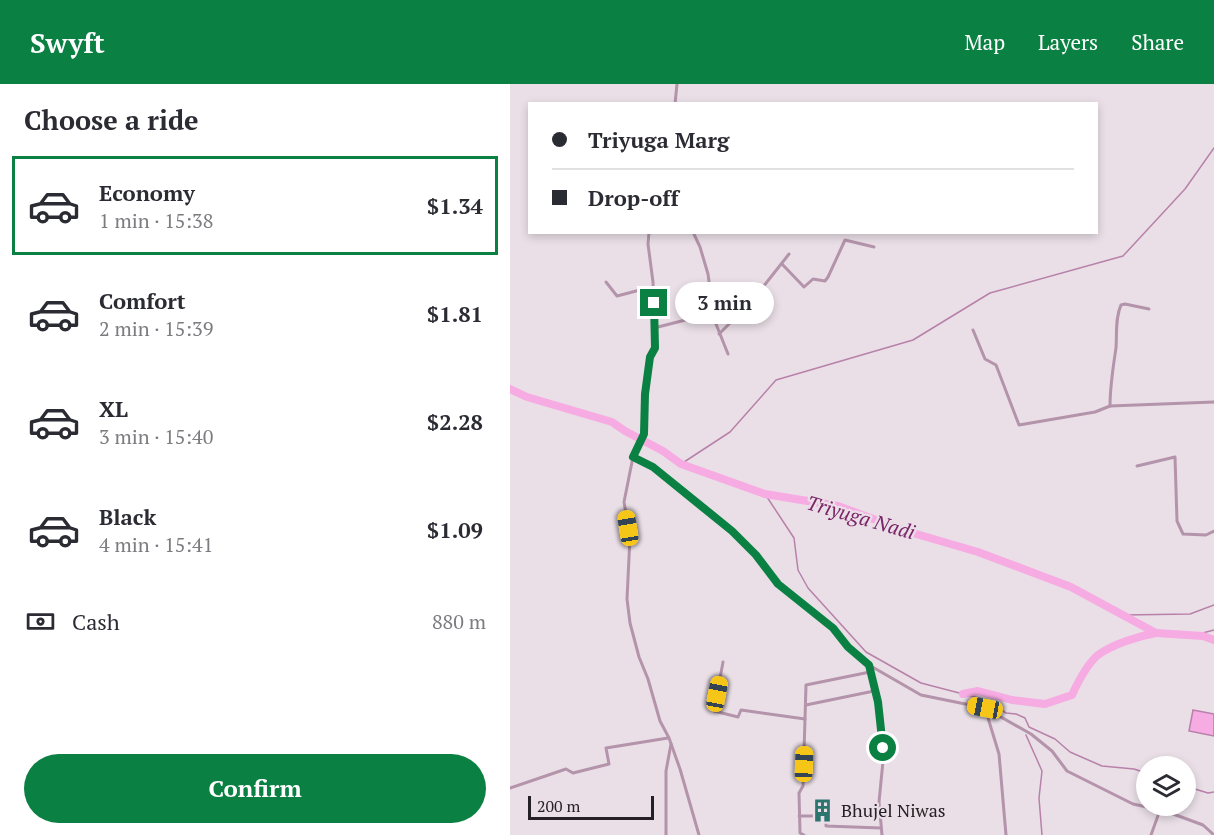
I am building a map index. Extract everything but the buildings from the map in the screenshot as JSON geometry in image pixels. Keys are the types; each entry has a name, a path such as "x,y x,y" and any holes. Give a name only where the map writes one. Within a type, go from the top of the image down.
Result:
{"street":[{"path":"675,102 677,84"},
{"path":"649,234 654,290 655,348 650,357 645,394 644,434 633,457 624,502 630,537 627,599 630,623 660,721 670,740 699,835"},
{"path":"694,234 708,274 713,313 728,354"},
{"path":"782,264 804,286 813,279 825,281 845,240 874,247"},
{"path":"719,334 752,301 789,254"},
{"path":"606,282 617,297 640,290 654,290"},
{"path":"1110,406 1110,381 1118,313 1121,305 1149,309"},
{"path":"654,328 713,313"},
{"path":"973,330 985,359 996,365 1018,425 1095,412 1110,406 1214,402"},
{"path":"633,457 653,467 732,531 756,555 778,584 833,628 848,647 869,665 921,695 985,708 1031,734 1052,751 1067,771 1136,805"},
{"path":"1137,466 1175,457 1177,521 1183,534 1206,535 1214,531"},
{"path":"723,662 714,711 738,717 741,710 805,719"},
{"path":"869,665 883,735 879,802 882,835"},
{"path":"804,835 800,833 799,794 803,786 806,685 870,672"},
{"path":"806,705 874,691"},
{"path":"985,708 999,754 1006,835"},
{"path":"510,788 566,769 573,773 609,765 606,748 670,740"},
{"path":"666,835 666,771 670,740"},
{"path":"799,816 826,816 826,826 881,828"},
{"path":"1145,835 1152,833 1158,816"},
{"path":"1177,816 1203,825 1214,835"}],"shaded area":[{"path":"1193,710 1214,714 1214,736 1189,731"}],"waterway":[{"path":"681,464 730,432 776,380 913,340 990,293 1123,256 1185,189 1214,148"},
{"name":"Triyuga Nadi","path":"510,389 527,397 612,422 681,464 765,494 838,506 906,531 978,552 1071,587 1156,633 1203,636 1214,640"},
{"path":"765,494 794,538 798,570 808,588 866,652 921,683 986,700 1006,713 1025,718 1029,727 1055,739 1070,752 1102,766 1136,770"},
{"path":"1124,615 1190,614 1214,605"},
{"name":"Triyuga Nadi","path":"1195,635 1214,630"},
{"path":"963,694 978,691 1012,700 1045,704 1072,695 1090,663 1104,651 1126,641 1156,633"},
{"path":"1026,735 1042,771 1039,798 1042,835"},
{"path":"1196,789 1208,793 1214,792"}],"place":[{"name":"Bhujel Niwas","path":"823,810"}],"route":[{"path":"654,303 655,348 650,357 645,394 644,434 633,457 653,467 732,531 756,555 778,584 833,628 848,647 869,665 878,702 883,748"}]}
